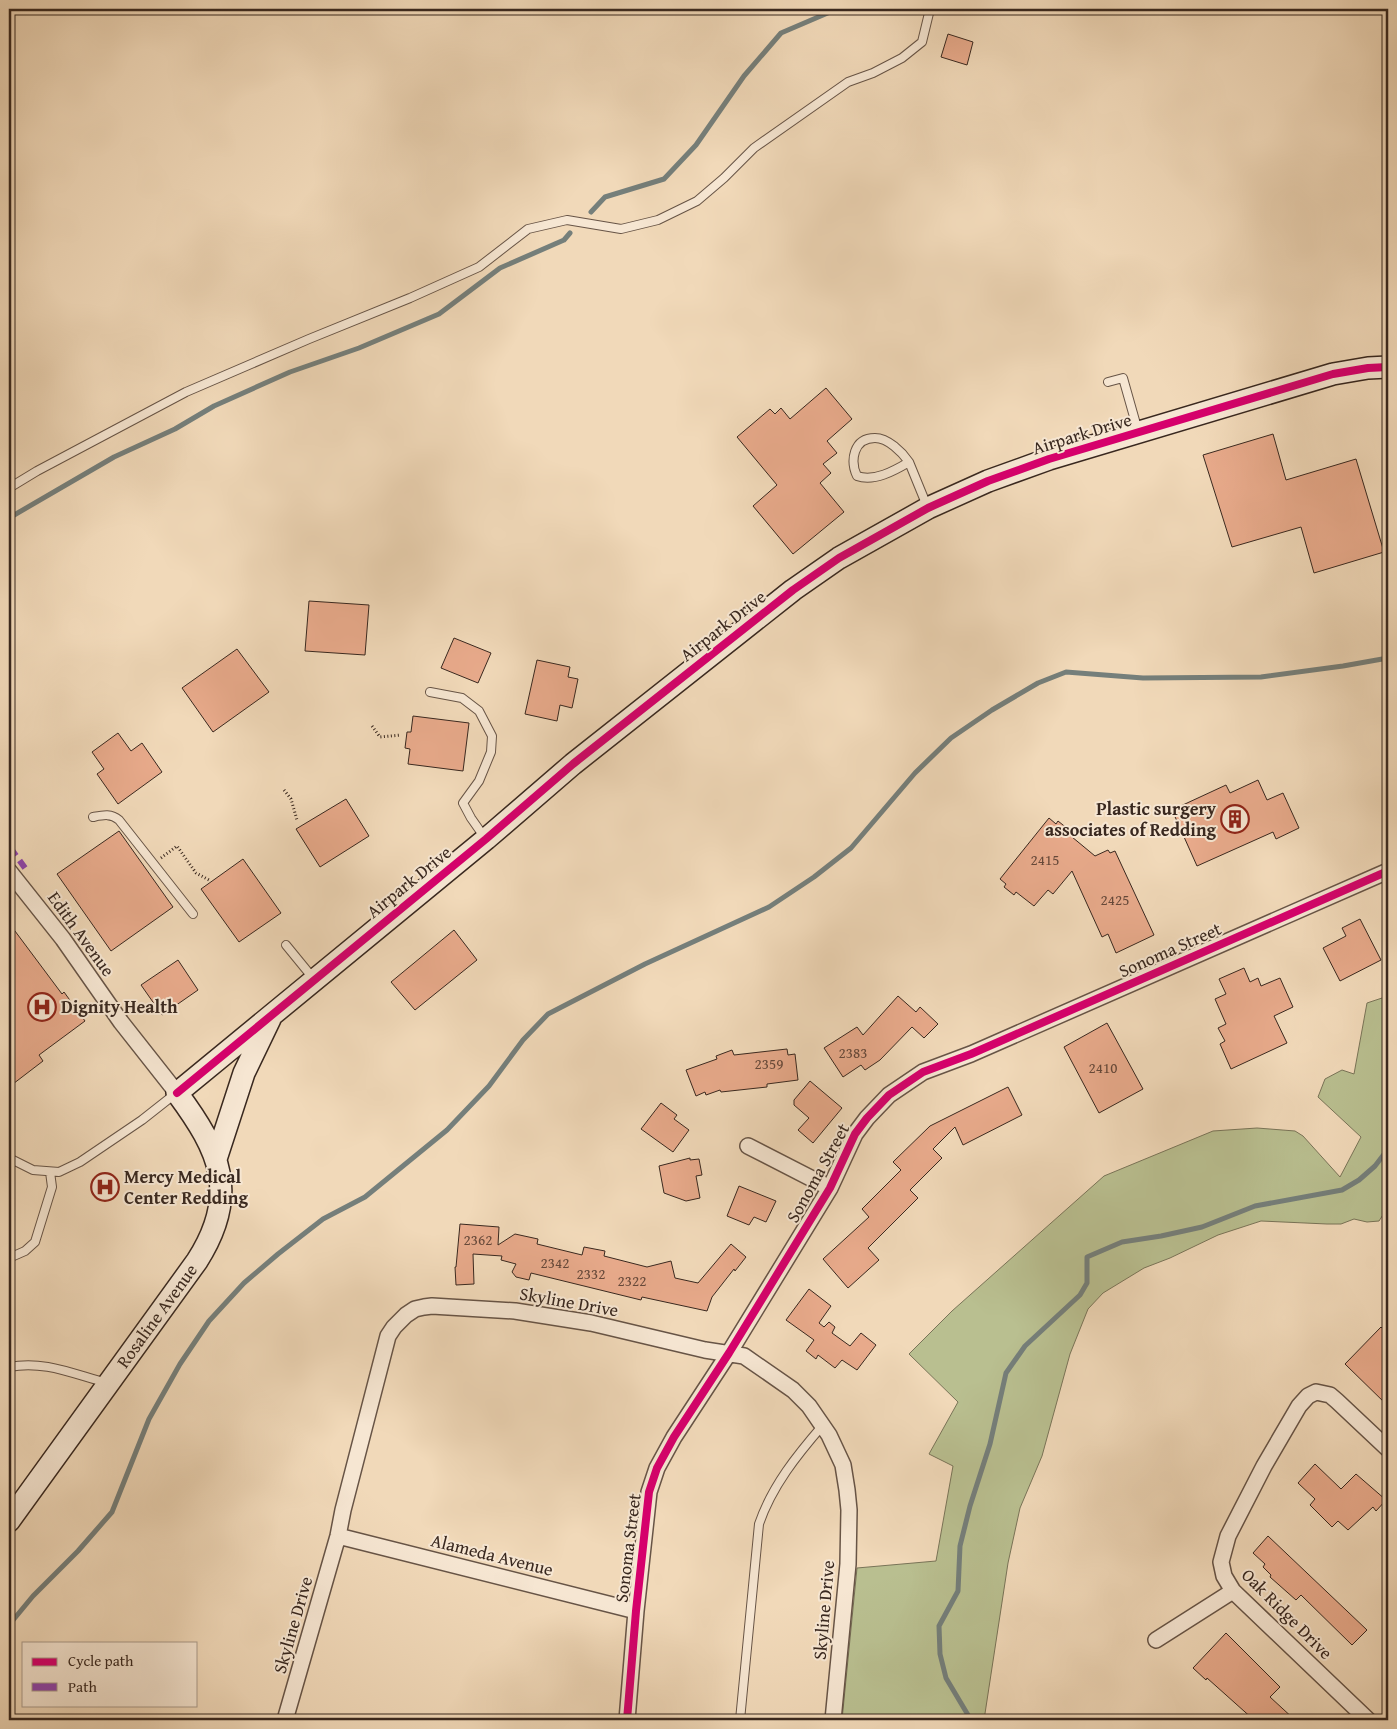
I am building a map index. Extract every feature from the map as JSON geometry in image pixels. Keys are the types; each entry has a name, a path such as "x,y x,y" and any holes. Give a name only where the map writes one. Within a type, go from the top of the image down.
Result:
{"street":[{"name":"Airpark Drive","path":"177,1093 486,839 573,764 793,590 839,558 928,508 988,481 1049,459 1333,374 1368,368 1388,368"},
{"name":"Edith Avenue","path":"9,871 63,939 121,1022 177,1093"},
{"name":"Sonoma Street","path":"627,1720 636,1611 652,1480 674,1437 729,1354 830,1188 851,1141 867,1118 889,1095 923,1072 971,1054 1388,872"},
{"path":"216,1158 244,1073 274,1012"},
{"name":"Rosaline Avenue","path":"9,1521 197,1261 212,1235 221,1198 216,1158 204,1132 177,1093"},
{"path":"748,1146 830,1188"},
{"name":"Skyline Drive","path":"285,1720 338,1536 388,1336 400,1320 415,1309 432,1306 515,1310 591,1323 705,1350 744,1356 785,1384 809,1406 835,1446 842,1465 849,1510 848,1564 833,1720"},
{"name":"Oak Ridge Drive","path":"1368,1720 1233,1591 1224,1576 1221,1562 1228,1536 1264,1466 1299,1406 1308,1396 1316,1392 1330,1395 1388,1449"},
{"name":"Alameda Avenue","path":"338,1536 636,1611"},
{"path":"1156,1640 1233,1591"}],"lane":[{"path":"9,488 37,471 186,392 479,267 528,229 568,220 620,229 658,220 697,201 724,178 754,148 848,82 873,73 902,58 922,42 930,9"},
{"path":"1108,382 1123,378 1139,432"},
{"path":"909,462 890,472 864,478 857,476 852,461 858,445 873,438 882,439 894,446 909,462 928,508"},
{"path":"430,692 462,698 479,711 492,736 491,752 479,781 463,803 486,839"},
{"path":"93,817 104,814 114,815 193,914"},
{"path":"286,944 314,980"},
{"path":"9,1158 33,1170 59,1172 80,1162 142,1120 177,1093"},
{"path":"9,1258 25,1251 35,1242 52,1187 50,1172"},
{"path":"9,1368 37,1365 108,1384"},
{"path":"740,1720 759,1524 765,1507 794,1458 822,1425"}],"path":[{"path":"372,726 380,737 401,735"},
{"path":"284,790 291,800 297,820"},
{"path":"154,864 177,846 196,873 211,881"}],"green space":[{"path":"1388,996 1388,1207 1379,1221 1367,1222 1354,1219 1341,1224 1327,1224 1261,1221 1218,1235 1144,1268 1103,1293 1088,1309 1070,1354 1042,1456 1020,1508 1008,1563 984,1720 842,1720 857,1568 936,1561 953,1466 929,1454 958,1402 909,1354 952,1311 1104,1176 1213,1131 1257,1128 1295,1131 1303,1136 1340,1177 1361,1137 1318,1097 1325,1079 1342,1070 1354,1074 1367,1003"}],"building":[{"path":"948,34 973,42 967,65 941,57"},
{"path":"826,388 852,419 827,441 837,453 823,464 831,473 820,483 844,512 793,554 753,506 777,485 737,437 770,409 775,414 781,408 790,419"},
{"path":"1273,434 1286,480 1356,459 1384,552 1314,573 1301,527 1232,547 1203,455"},
{"path":"309,601 369,605 365,655 305,651"},
{"path":"454,638 491,653 478,683 441,668"},
{"path":"237,649 269,692 213,732 182,688"},
{"path":"537,660 570,667 568,677 578,679 572,708 560,705 557,721 525,714"},
{"path":"413,716 469,723 463,771 408,764 410,749 405,748 407,732 411,732"},
{"path":"118,733 131,751 142,743 162,772 118,804 97,774 104,769 92,752"},
{"name":"Plastic surgery associates of Redding","path":"1258,780 1267,800 1283,793 1299,828 1276,839 1273,832 1197,866 1172,810 1226,785 1230,793"},
{"path":"346,799 369,836 320,867 296,829"},
{"path":"1049,818 1056,824 1058,821 1068,829 1066,832 1095,856 1108,850 1110,853 1115,851 1154,935 1116,953 1108,934 1102,937 1072,871 1053,894 1048,890 1034,906 1016,892 1014,895 1004,887 1006,884 1000,879"},
{"path":"119,831 173,907 111,951 57,874"},
{"path":"243,859 281,913 239,942 201,889"},
{"path":"1360,919 1381,960 1340,981 1323,948 1346,936 1342,928"},
{"name":"Dignity Health","path":"9,923 62,994 64,992 85,1021 39,1055 43,1061 9,1087"},
{"path":"454,930 477,960 415,1010 391,982"},
{"path":"178,960 198,990 162,1015 141,985"},
{"path":"1244,968 1250,982 1258,978 1261,986 1280,978 1293,1007 1274,1016 1287,1043 1231,1069 1220,1044 1225,1041 1218,1028 1226,1024 1215,999 1226,994 1219,979"},
{"path":"898,996 916,1012 920,1007 938,1024 924,1038 912,1027 880,1060 865,1070 861,1065 843,1077 824,1048 857,1027 863,1035"},
{"path":"1107,1023 1143,1089 1099,1113 1064,1047"},
{"path":"787,1049 788,1055 795,1054 798,1080 767,1084 767,1087 721,1092 720,1090 706,1095 705,1092 696,1096 686,1070 717,1059 716,1056 732,1050 734,1055"},
{"path":"810,1081 842,1108 813,1143 798,1130 809,1118 794,1105 794,1100"},
{"path":"1008,1087 1022,1115 963,1145 955,1127 933,1149 942,1158 910,1190 918,1198 868,1248 879,1260 848,1288 823,1259 869,1217 862,1209 901,1170 893,1162 930,1126"},
{"path":"661,1103 677,1115 674,1119 689,1130 673,1152 641,1129"},
{"path":"690,1158 690,1160 699,1159 702,1175 696,1176 700,1198 686,1201 664,1193 659,1166"},
{"path":"739,1186 776,1201 766,1222 754,1217 749,1225 727,1216"},
{"path":"460,1224 499,1227 498,1245 515,1234 538,1239 537,1244 582,1255 584,1247 605,1251 604,1256 647,1267 671,1261 675,1278 698,1283 731,1244 746,1257 712,1297 707,1311 642,1297 641,1300 531,1273 529,1280 516,1277 512,1272 516,1264 501,1260 502,1256 473,1254 474,1284 456,1285 455,1267"},
{"path":"809,1289 831,1306 819,1323 824,1327 829,1322 835,1327 832,1333 850,1346 861,1333 876,1345 857,1370 842,1360 835,1368 818,1355 816,1359 806,1351 814,1340 786,1320"},
{"path":"1381,1327 1388,1334 1388,1406 1345,1364"},
{"path":"1315,1464 1341,1489 1356,1474 1386,1500 1376,1511 1373,1507 1348,1530 1338,1521 1332,1527 1310,1505 1315,1499 1298,1483"},
{"path":"1268,1536 1367,1630 1352,1645 1301,1595 1296,1600 1270,1577 1271,1575 1263,1567 1265,1564 1253,1553"},
{"path":"1226,1633 1280,1687 1270,1697 1295,1720 1254,1720 1193,1668"}],"waterway":[{"path":"591,212 605,197 664,179 696,145 744,76 781,33 837,9"},
{"path":"9,518 114,457 175,429 214,406 290,372 359,348 439,314 500,268 564,240 570,233"},
{"path":"9,1625 33,1596 78,1551 112,1512 149,1419 180,1364 209,1321 244,1283 278,1254 323,1219 365,1197 447,1130 489,1086 523,1040 548,1014 645,964 769,907 814,877 851,848 915,773 951,738 992,710 1038,683 1066,672 1143,678 1261,677 1388,658"},
{"path":"971,1720 946,1678 940,1654 939,1626 958,1591 960,1546 970,1506 990,1444 1006,1373 1025,1346 1080,1295 1087,1283 1087,1257 1122,1242 1202,1227 1255,1206 1342,1190 1359,1180 1375,1166 1388,1149"}],"marked path":[{"path":"9,846 25,868"}],"cycle path":[{"path":"177,1093 486,839 573,764 793,590 839,558 928,508 988,481 1049,459 1333,374 1368,368 1388,367"},
{"path":"627,1720 636,1611 649,1492 657,1468 674,1437 729,1353 830,1188 855,1134 867,1118 889,1095 923,1072 971,1054 1388,871"}],"place":[{"name":"Plastic surgery associates of Redding","path":"1235,819"},
{"name":"Dignity Health","path":"42,1007"},
{"name":"Mercy Medical Center Redding","path":"105,1187"}]}
